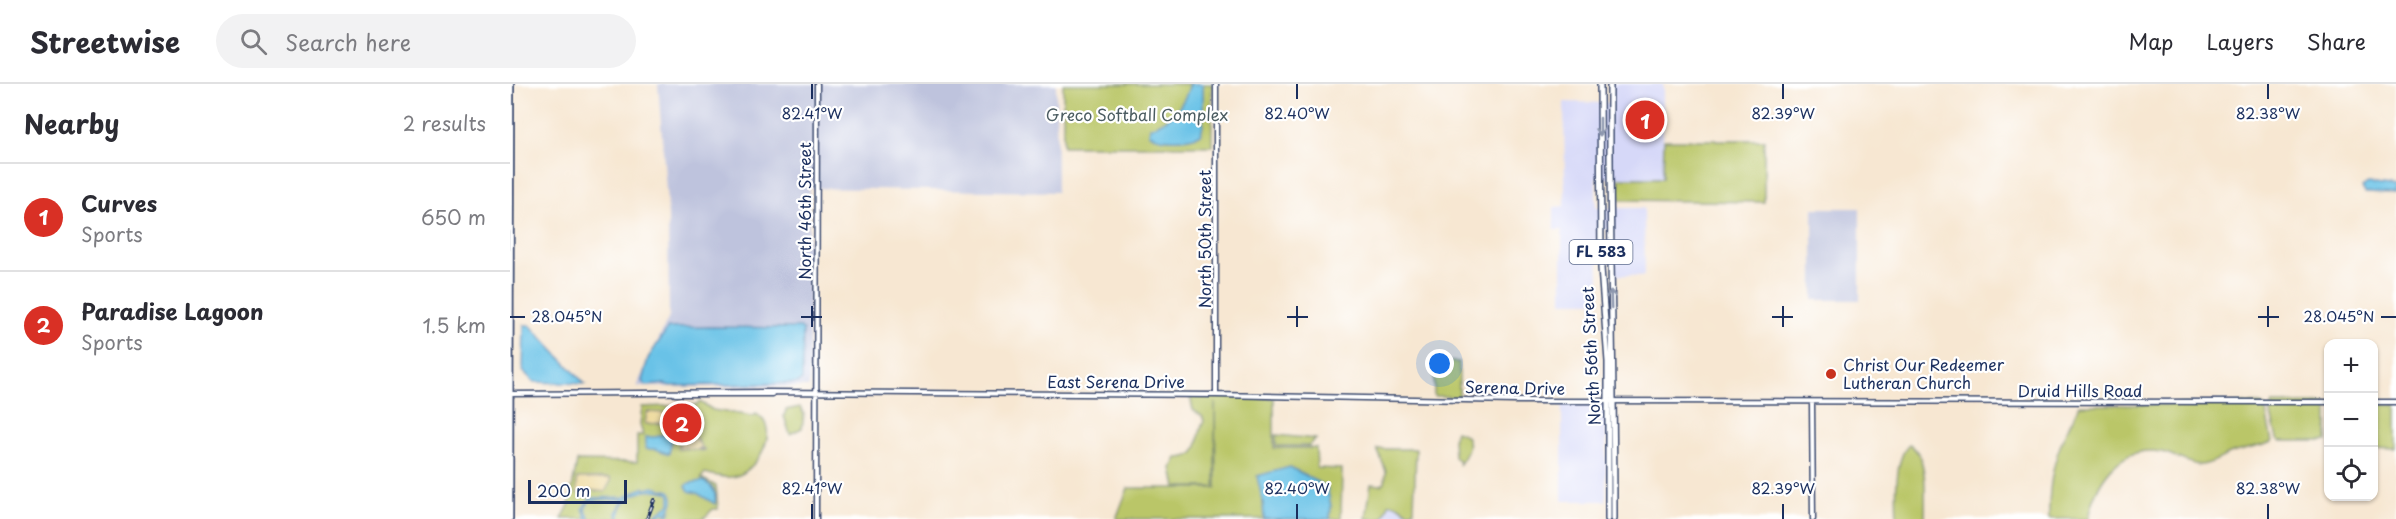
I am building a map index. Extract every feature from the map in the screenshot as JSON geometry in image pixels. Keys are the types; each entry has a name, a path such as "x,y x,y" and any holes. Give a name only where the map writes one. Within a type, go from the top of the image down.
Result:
{"main road":[{"path":"510,519 511,84"},
{"name":"North 56th Street","path":"1600,84 1600,252 1611,401 1608,519"},
{"name":"North 56th Street","path":"1610,84 1611,401 1614,519"},
{"path":"1600,108 1610,108"},
{"path":"1600,167 1610,167"},
{"path":"1600,252 1610,252"}],"street":[{"name":"North 46th Street","path":"816,519 817,84"},
{"name":"North 50th Street","path":"1216,84 1216,394"},
{"name":"East Serena Drive","path":"511,394 769,392 1216,394 1415,398"},
{"name":"Serena Drive","path":"1415,398 1515,402 1611,401"},
{"name":"Druid Hills Road","path":"1611,401 2324,402"},
{"path":"1812,402 1812,519"},
{"path":"2378,402 2396,402"}],"shaded area":[{"path":"658,84 1056,84 1057,192 809,188 809,387 636,387 669,317 668,216"},
{"path":"1612,84 1663,84 1663,178 1596,178 1596,208 1644,208 1645,276 1614,275 1614,230 1597,229 1600,302 1562,302 1562,230 1554,230 1554,207 1565,206 1564,102 1612,103"},
{"path":"1813,208 1860,208 1860,300 1813,300"},
{"path":"1562,403 1606,403 1606,501 1562,501"},
{"path":"1392,503 1408,512 1414,510 1414,519 1383,519 1389,504"}],"green space":[{"name":"Greco Softball Complex","path":"1063,84 1212,84 1212,146 1063,146"},
{"path":"1664,140 1764,140 1764,202 1619,200 1619,178 1663,178"},
{"path":"1434,362 1459,362 1459,397 1434,396"},
{"path":"1190,396 1274,398 1274,448 1316,448 1317,468 1342,469 1341,519 1116,519 1128,488 1216,488 1215,402 1215,487 1176,487 1172,468 1177,458 1186,457 1195,451 1204,421 1202,416 1193,410"},
{"path":"700,402 713,410 752,416 756,414 764,420 767,429 764,448 745,472 729,477 705,473 701,478 716,486 718,509 713,509 703,519 562,519 569,505 577,461 637,462 637,435 643,435 640,425 642,407 695,405"},
{"path":"2260,404 2265,406 2272,442 2232,453 2201,465 2161,452 2146,451 2133,454 2121,460 2103,479 2091,505 2088,519 2049,519 2051,481 2057,457 2065,433 2079,405"},
{"path":"2272,404 2324,404 2324,441 2280,441 2277,439 2270,410"},
{"path":"2378,404 2396,404 2396,449 2378,448"},
{"path":"800,407 804,414 802,428 790,434 784,416 786,410"},
{"path":"1456,431 1462,433 1468,441 1467,450 1459,465 1460,462 1454,457 1453,439"},
{"path":"1276,435 1316,439 1309,446 1276,446"},
{"path":"1909,445 1920,457 1923,467 1925,519 1897,519 1898,469 1904,451"},
{"path":"1377,449 1416,449 1414,510 1408,512 1397,505 1389,504 1383,519 1366,519 1371,484 1381,485 1385,482 1386,471"}],"sand":[{"path":"647,412 666,413 665,423 645,424"},
{"path":"687,435 696,438 702,448 698,448 703,450 704,448 704,451 678,449 681,437"},
{"path":"577,478 610,478 611,481 605,492 590,490 586,494 577,493"}],"water":[{"path":"1190,84 1203,84 1201,134 1175,139 1149,134 1150,127 1164,121 1176,111"},
{"path":"2368,184 2396,188 2396,194 2365,193 2362,188"},
{"path":"524,325 530,325 585,384 534,382 523,371"},
{"path":"668,328 801,328 803,330 802,380 797,383 646,386 642,381 648,358"},
{"path":"680,413 682,421 689,416 694,419 695,422 689,425 690,429 684,430 682,425 678,430 673,429 671,418 677,417 680,421"},
{"path":"669,432 672,440 669,454 656,449 646,449 646,437 656,437"},
{"path":"1290,467 1327,487 1331,506 1330,519 1264,519 1257,476"},
{"path":"703,481 714,490 715,504 689,491 686,486 689,483"},
{"path":"644,487 645,489 654,487 670,491 673,501 667,511 668,513 671,510 669,515 667,516 665,512 649,519 670,504 670,495 667,492 651,490 629,498 620,511 620,519 617,513 623,499 590,500 585,509 590,519 587,519 583,508 590,498 625,497"}],"railway":[{"path":"647,519 654,500"}],"place":[{"name":"Curves","path":"1645,120"},
{"name":"Christ Our Redeemer Lutheran Church","path":"1831,374"},
{"name":"Paradise Lagoon","path":"682,423"}]}
